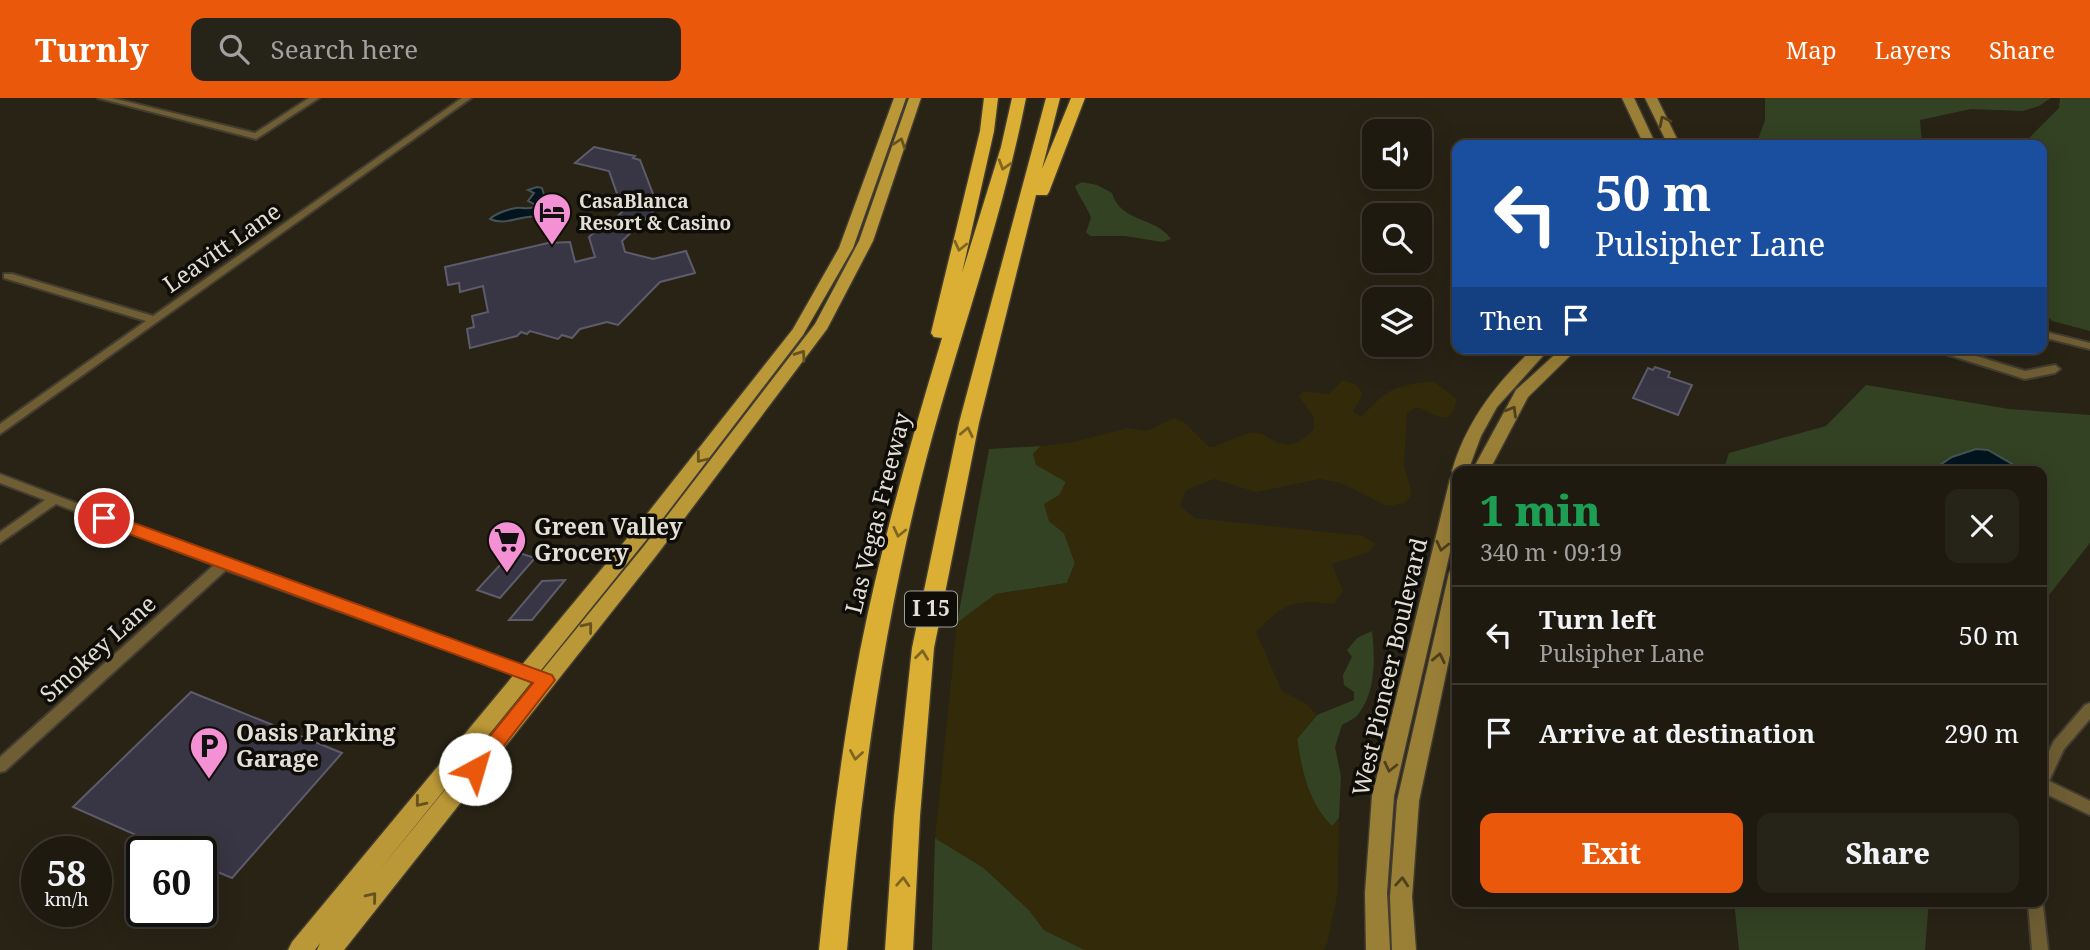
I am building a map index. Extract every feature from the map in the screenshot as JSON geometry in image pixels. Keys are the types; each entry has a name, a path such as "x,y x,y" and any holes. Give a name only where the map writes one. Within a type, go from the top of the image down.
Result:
{"highway":[{"path":"915,466 916,441 987,131 991,98"},
{"name":"Las Vegas Freeway","path":"833,950 844,833 872,650 915,466 1009,147 1019,98"},
{"name":"I 15","path":"899,950 907,816 923,648 969,423 1053,98"},
{"path":"1007,275 1078,98"}],"main road":[{"path":"329,950 645,528 772,367 816,306 855,228 901,98"},
{"path":"300,950 536,677 650,551 789,371 833,306 866,241 915,98"},
{"path":"1628,98 1648,140"},
{"path":"1651,98 1672,140"},
{"path":"1462,466 1481,420 1505,385 1537,354"},
{"path":"1483,466 1522,394 1565,354"},
{"name":"West Pioneer Boulevard","path":"1378,950 1376,893 1383,796 1452,504"},
{"path":"645,528 650,551"},
{"name":"West Pioneer Boulevard","path":"1404,950 1401,897 1408,801 1452,600"}],"street":[{"path":"102,98 256,136 314,98"},
{"name":"Leavitt Lane","path":"0,430 467,98"},
{"path":"8,276 155,320"},
{"path":"2047,335 2090,346"},
{"path":"1956,354 2025,376 2055,369"},
{"path":"0,478 224,564 536,677"},
{"path":"0,538 54,499"},
{"name":"Smokey Lane","path":"0,766 224,564"},
{"path":"2047,772 2059,745 2090,709"},
{"path":"2047,786 2090,808"},
{"path":"2036,907 2040,950"}],"green space":[{"path":"1765,98 2051,98 2039,106 2023,111 1971,109 1920,120 1922,140 1758,140 1765,120"},
{"path":"2060,98 2090,98 2090,331 2052,321 2047,315 2047,140 2027,140 2059,108"},
{"path":"1082,182 1097,185 1112,193 1123,210 1156,226 1171,239 1162,242 1125,236 1090,236 1086,232 1091,218 1075,186"},
{"path":"1866,385 2009,409 2090,415 2090,543 2047,598 2047,466 1725,466 1729,453 1826,426"},
{"path":"1041,446 1033,454 1066,482 1049,521 1064,533 1075,563 1067,583 996,594 957,623 989,449"},
{"path":"1372,631 1374,662 1369,693 1359,714 1342,725 1335,747 1341,776 1339,818 1332,827 1312,797 1304,775 1297,739 1317,715 1354,700 1354,692 1344,685 1343,675 1352,657 1347,650 1357,638"},
{"path":"935,838 984,868 1029,910 1044,930 1085,950 932,950"},
{"path":"1735,907 1929,907 1925,950 1739,950"}],"sand":[{"path":"1343,380 1356,385 1363,394 1353,411 1361,417 1392,390 1409,385 1433,381 1457,399 1454,410 1447,418 1416,407 1407,413 1404,465 1412,494 1405,503 1387,506 1341,483 1320,479 1256,492 1214,479 1186,490 1180,506 1195,518 1363,536 1376,544 1369,552 1332,564 1343,591 1334,604 1308,602 1290,605 1256,632 1282,691 1305,703 1317,715 1297,739 1304,774 1317,807 1332,826 1339,818 1338,891 1327,944 1323,950 1085,950 1044,930 1029,910 984,868 935,838 957,623 996,594 1067,583 1075,563 1064,533 1049,521 1044,504 1059,495 1066,482 1036,465 1033,454 1041,446 1074,442 1128,428 1147,431 1174,418 1184,422 1209,447 1250,433 1289,445 1304,438 1314,429 1314,417 1299,397 1303,391 1329,394"}],"water":[{"path":"542,188 545,198 558,199 561,203 548,208 540,217 502,221 490,219 509,209 534,207 534,204 528,201 534,193 528,190"},
{"path":"1976,449 1988,450 2015,466 1938,466 1952,457"}],"building":[{"name":"CasaBlanca Resort & Casino","path":"594,147 635,156 633,158 640,160 658,207 622,241 625,252 653,259 686,251 695,273 660,282 618,325 607,322 580,329 572,338 562,335 558,339 530,331 527,334 521,332 517,336 470,348 467,329 474,327 472,316 488,312 483,286 460,292 459,283 448,285 445,267 548,243 570,242 575,262 595,257 589,237 597,230 602,231 623,211 609,171 575,163"},
{"path":"1655,367 1670,372 1668,377 1692,385 1678,415 1633,398 1648,368 1653,370"},
{"name":"Green Valley Grocery","path":"513,551 535,558 500,598 477,590"},
{"path":"565,580 532,620 509,620 542,581"},
{"name":"Oasis Parking Garage","path":"191,692 342,753 232,878 217,872 217,836 138,836 73,807"}],"place":[{"name":"CasaBlanca Resort & Casino","path":"552,246"},
{"name":"Green Valley Grocery","path":"507,574"},
{"name":"Oasis Parking Garage","path":"209,780"}],"route":[{"path":"104,518 546,680 475,769"}]}
